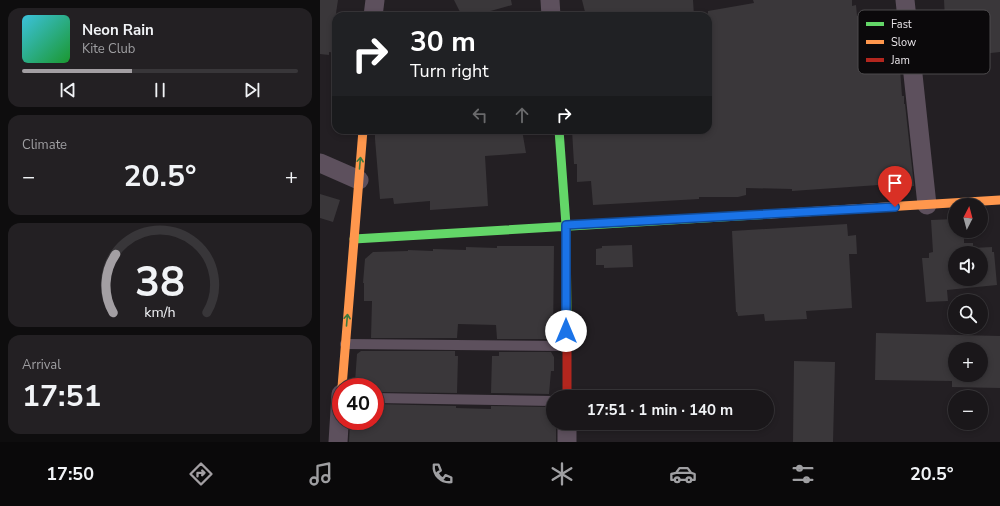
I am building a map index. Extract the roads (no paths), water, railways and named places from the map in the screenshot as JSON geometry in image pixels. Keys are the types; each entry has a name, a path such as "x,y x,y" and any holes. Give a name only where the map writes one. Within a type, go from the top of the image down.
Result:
{"street":[{"path":"374,12 375,0"},
{"path":"550,0 551,12"},
{"path":"904,0 905,10"},
{"path":"912,74 927,205"},
{"path":"343,378 363,134"},
{"path":"559,134 566,225 567,390"},
{"path":"320,163 358,180"},
{"path":"354,239 1000,200"},
{"path":"338,442 339,430"},
{"path":"567,430 567,442"}],"lane":[{"path":"345,344 566,346"},
{"path":"384,398 546,401"}]}
